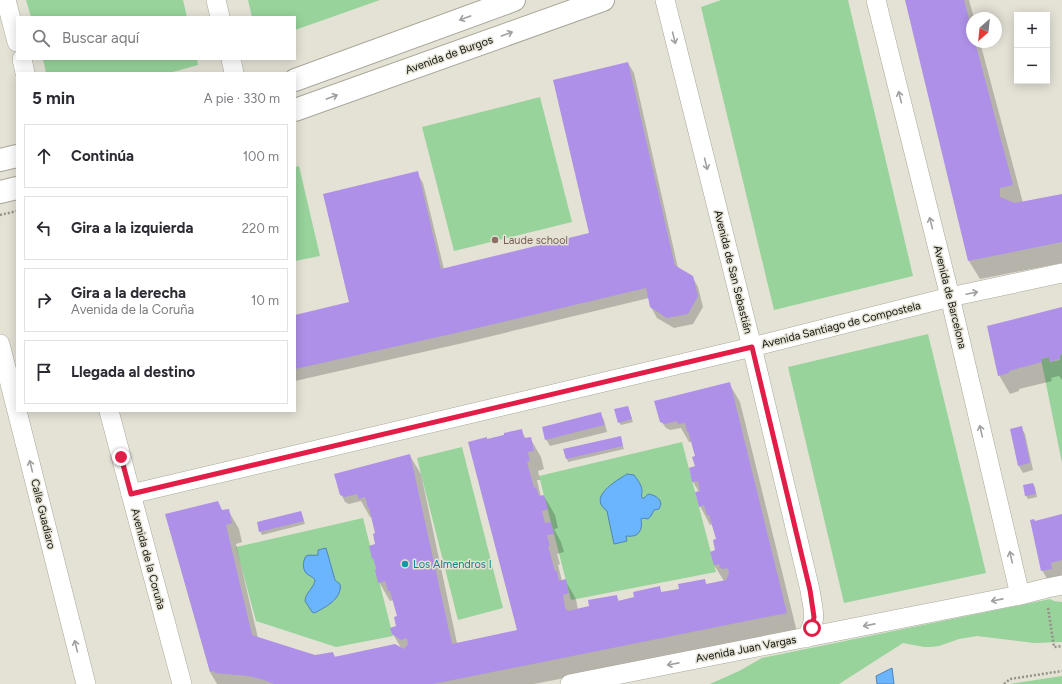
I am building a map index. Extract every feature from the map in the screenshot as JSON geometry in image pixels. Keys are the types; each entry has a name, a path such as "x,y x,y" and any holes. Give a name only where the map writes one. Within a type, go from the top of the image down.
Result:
{"street":[{"path":"6,0 16,38"},
{"path":"216,0 220,16"},
{"path":"296,80 514,0"},
{"name":"Avenida de Burgos","path":"296,110 603,0"},
{"name":"Avenida de San Sebastián","path":"665,0 752,347 810,590 814,617 812,628 806,638"},
{"name":"Avenida de Barcelona","path":"876,0 950,297 1020,595"},
{"path":"22,60 25,72"},
{"path":"231,60 234,72"},
{"path":"0,160 16,156"},
{"path":"0,192 16,188"},
{"name":"Avenida Santiago de Compostela","path":"131,494 752,347 950,297 1062,273"},
{"name":"Calle Guadiaro","path":"0,344 16,401"},
{"name":"Calle Guadiaro","path":"19,412 86,684"},
{"name":"Avenida de la Coruña","path":"109,412 182,684"},
{"name":"Avenida Juan Vargas","path":"570,684 1020,595 1054,586"}],"path":[{"path":"0,215 16,211"},
{"path":"1054,586 1046,594 1054,647 1062,646"},
{"path":"1004,684 1010,679 1062,671"}],"green space":[{"path":"26,0 183,0 187,16 31,16"},
{"path":"248,0 380,0 296,30 296,16 252,16"},
{"path":"721,0 848,0 913,276 774,310 701,7"},
{"path":"43,60 197,60 198,65 173,72 46,72"},
{"path":"540,97 572,222 454,251 422,127"},
{"path":"299,166 320,256 296,261 296,167"},
{"path":"928,334 986,573 844,603 788,367"},
{"path":"1062,354 1062,463 1041,359 1049,357 1050,362 1060,360 1060,355"},
{"path":"682,442 716,572 571,600 539,476"},
{"path":"462,447 503,608 458,620 417,458"},
{"path":"363,518 393,636 336,647 256,621 236,547"},
{"path":"1050,599 1062,602 1062,642 1034,643 977,636 959,639 939,646 931,647 903,643 839,684 710,684 739,671 762,658"},
{"path":"1062,676 1062,684 1009,684"}],"water":[{"path":"627,474 634,475 639,482 642,489 642,498 648,494 653,495 658,498 661,504 659,509 654,510 648,519 641,519 641,530 637,534 634,536 626,536 627,541 614,544 607,511 602,506 600,500 605,490"},
{"path":"326,548 335,580 340,584 340,589 339,594 332,602 314,613 305,601 305,598 315,580 307,574 303,567 306,556 318,555 318,550"},
{"path":"892,668 894,684 877,684 876,676"}],"building":[{"path":"905,0 964,0 967,12 966,48 977,48 1013,185 1000,188 1000,197 1015,203 1062,194 1062,242 968,261"},
{"path":"628,62 675,266 693,276 698,296 688,314 667,318 650,307 646,288 296,369 296,315 349,302 323,194 418,171 441,269 589,233 553,80"},
{"path":"1062,307 1062,354 1060,355 1060,359 1050,362 1049,357 1041,359 1042,362 1009,371 1009,373 998,376 987,326"},
{"path":"730,382 787,613 433,684 274,684 248,676 215,673 214,671 210,672 165,514 218,501 222,510 229,509 232,523 226,525 252,635 315,655 333,652 334,657 395,644 404,649 408,644 407,638 401,640 392,634 390,628 396,626 394,617 397,616 390,591 388,591 385,581 378,583 376,569 369,546 375,544 373,534 375,533 365,497 359,499 357,494 345,497 340,495 334,474 410,454 452,644 517,630 468,442 487,437 487,439 504,435 504,433 522,429 524,438 531,437 534,451 528,452 530,461 527,462 534,488 536,487 539,496 544,495 548,509 542,511 545,523 551,522 554,534 547,535 550,546 548,546 559,581 566,579 569,593 563,595 565,608 568,611 589,606 588,600 617,595 618,601 634,597 633,592 660,586 661,592 679,589 678,584 705,579 706,584 726,580 729,574 728,568 720,568 719,564 714,565 710,552 715,550 713,540 716,539 709,515 707,515 704,505 699,507 695,492 700,491 698,481 692,482 689,468 695,466 692,457 695,456 685,423 678,424 677,421 665,424 660,422 654,401"},
{"path":"628,406 632,419 618,423 614,409"},
{"path":"601,412 604,425 545,440 542,427"},
{"path":"1022,426 1030,463 1018,466 1010,429"},
{"path":"621,436 623,446 566,459 563,449"},
{"path":"1033,483 1036,494 1025,496 1023,485"},
{"path":"301,511 304,521 259,532 257,522"},
{"path":"1062,514 1062,560 1051,563 1052,569 1041,571 1030,520 1034,519 1035,521"}],"place":[{"name":"Laude school","path":"495,240"},
{"name":"Los Almendros I","path":"405,564"}],"route":[{"path":"121,457 131,494 752,347 810,590 814,617 812,628"}]}
